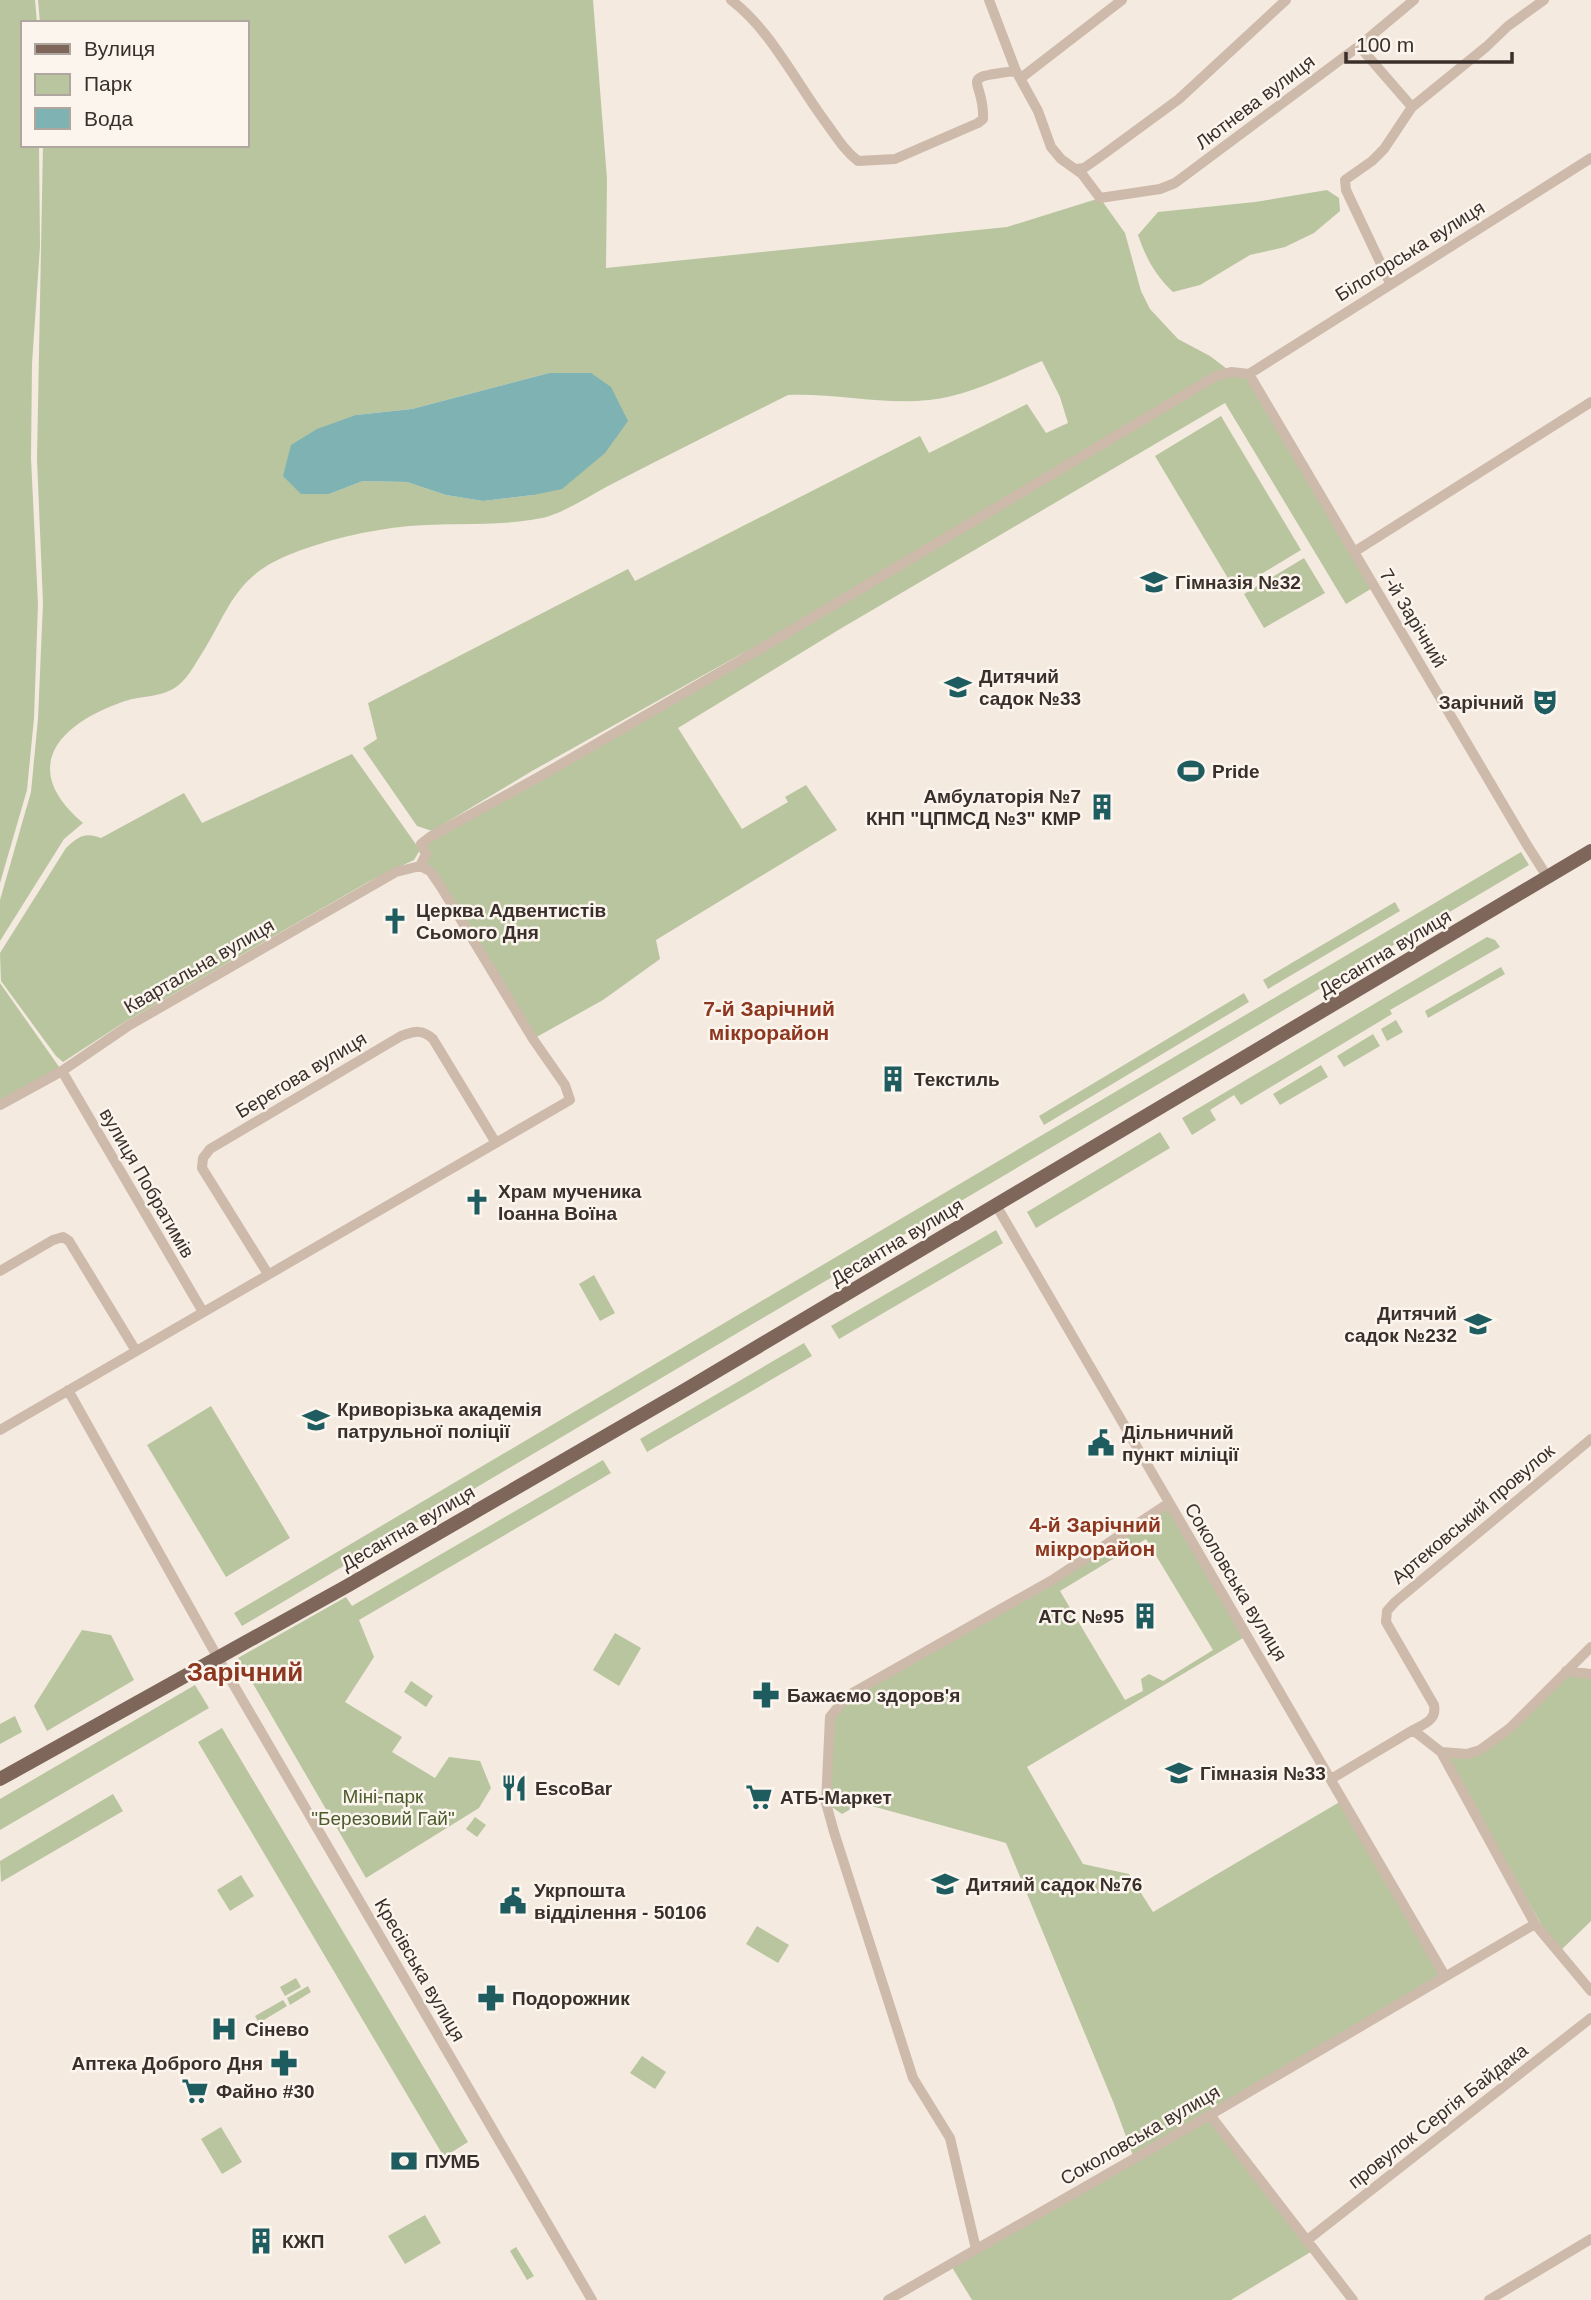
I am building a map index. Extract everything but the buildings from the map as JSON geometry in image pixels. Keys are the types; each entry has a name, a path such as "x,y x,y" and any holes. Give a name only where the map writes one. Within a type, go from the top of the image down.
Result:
{"main road":[{"name":"Десантна вулиця","path":"0,1779 218,1658 685,1391 1591,851"}],"street":[{"path":"731,0 758,24 811,103 848,153 858,161 895,159 978,123 983,119 983,111 977,80 983,75 1019,75 1122,0"},
{"path":"989,0 1051,147 1060,159 1076,169 1083,168 1104,154 1179,99 1286,0"},
{"name":"Лютнева вулиця","path":"1076,169 1100,198 1160,189 1175,183 1359,46 1414,0"},
{"path":"1390,284 1346,190 1345,180 1373,161 1412,107 1508,26 1544,0"},
{"path":"1359,46 1412,107"},
{"name":"Білогорська вулиця","path":"1248,374 1591,158"},
{"path":"0,1430 570,1100 565,1085 533,1040 441,887 430,872 419,866 426,854 421,844 760,649 1216,376 1231,372 1248,374"},
{"name":"7-й Зарічний","path":"1248,374 1548,878"},
{"path":"1354,552 1591,402"},
{"name":"Квартальна вулиця","path":"0,1105 62,1070 128,1026 396,872 419,866"},
{"name":"Берегова вулиця","path":"268,1274 201,1168 203,1158 210,1149 401,1036 416,1031 425,1032 433,1039 496,1143"},
{"name":"вулиця Побратимів","path":"62,1070 203,1312"},
{"name":"Соколовська вулиця","path":"996,1206 1445,1976"},
{"path":"0,1271 53,1240 63,1237 69,1241 136,1351"},
{"path":"68,1390 218,1658"},
{"name":"Артековський провулок","path":"1413,1730 1432,1719 1434,1705 1386,1622 1387,1611 1591,1439"},
{"path":"975,2249 950,2138 913,2078 826,1803 830,1717 847,1696 1054,1580 1170,1503"},
{"path":"1441,1752 1467,1754 1487,1746 1510,1728 1591,1647"},
{"name":"Кресівська вулиця","path":"218,1658 592,2300"},
{"path":"1566,1671 1591,1674"},
{"path":"1331,1779 1413,1730 1441,1752 1535,1924 1591,1991"},
{"name":"Соколовська вулиця","path":"888,2300 1535,1924"},
{"name":"провулок Сергія Байдака","path":"1306,2241 1591,2018"},
{"path":"1210,2115 1353,2300"},
{"path":"1489,2300 1591,2239"}],"green space":[{"path":"0,0 35,0 37,21 21,21 21,147 39,147 40,246 32,364 31,458 38,604 34,718 27,790 0,883"},
{"path":"38,0 593,0 607,179 606,268 1007,227 1100,198 1125,233 1141,291 1150,309 1178,339 1210,356 1231,372 1249,374 1374,587 1346,604 1225,403 840,629 678,728 742,829 788,802 785,797 806,785 837,830 656,940 660,959 603,1000 533,1039 441,887 420,866 421,844 752,648 532,771 432,831 417,826 363,748 377,739 368,703 628,569 635,581 920,436 929,453 1027,404 1046,433 1068,423 1060,397 1042,361 972,390 944,398 894,401 788,395 549,516 525,521 378,530 315,545 268,565 254,575 233,599 209,642 180,684 164,693 125,701 102,710 82,721 55,749 50,766 53,783 63,803 83,823 64,839 0,941 0,900 31,792 38,719 43,603 37,459 43,147 248,147 248,21 40,21","holes":["549,373 533,495 483,501 446,495 407,482 363,481 329,494 356,415 412,409"]},
{"path":"1327,190 1339,198 1340,211 1314,233 1285,247 1250,255 1200,285 1173,292 1152,266 1138,235 1158,212 1255,202"},
{"path":"1221,416 1301,550 1235,590 1155,456"},
{"path":"1304,558 1325,593 1264,628 1244,594"},
{"path":"352,754 420,850 414,860 368,882 123,1023 63,1062 56,1056 1,981 0,953 66,848 82,836 101,838 184,793 202,823"},
{"path":"1521,852 1529,865 242,1626 234,1613"},
{"path":"1395,902 1400,911 1268,989 1263,980"},
{"path":"1487,937 1495,940 1500,947 1390,1010 1392,1014 1241,1105 1234,1095 1210,1110 1216,1120 1192,1135 1182,1118"},
{"path":"1501,967 1505,974 1428,1018 1425,1011"},
{"path":"0,983 62,1071 0,1105"},
{"path":"1244,993 1249,1002 1044,1125 1039,1116"},
{"path":"1396,1020 1403,1032 1387,1041 1381,1029"},
{"path":"1373,1034 1380,1046 1344,1067 1337,1056"},
{"path":"1321,1065 1328,1077 1280,1105 1273,1094"},
{"path":"1160,1132 1170,1148 1036,1228 1027,1212"},
{"path":"996,1230 1003,1243 839,1339 831,1326"},
{"path":"594,1275 615,1313 600,1321 579,1284"},
{"path":"804,1343 812,1356 647,1452 640,1439"},
{"path":"211,1406 290,1538 226,1577 147,1445"},
{"name":"Міні-парк \"Березовий Гай\"","path":"603,1460 611,1473 359,1620 374,1657 345,1702 402,1737 392,1752 435,1778 449,1757 480,1761 491,1788 479,1808 366,1878 238,1658 346,1597 352,1606"},
{"path":"1169,1503 1248,1635 1027,1767 1083,1864 1129,1874 1153,1912 1343,1800 1445,1976 1210,2115 1314,2250 1231,2300 972,2300 950,2264 1134,2158 1006,1843 861,1803 842,1814 826,1803 830,1717 847,1696 1008,1605","holes":["1146,1539 1213,1650 1163,1681 1149,1674 1141,1679 1143,1691 1125,1700 1060,1591"]},
{"path":"82,1630 111,1635 134,1680 47,1731 34,1706"},
{"path":"615,1633 641,1648 619,1686 593,1670"},
{"path":"1566,1671 1591,1674 1591,1921 1558,1953 1441,1752 1480,1750"},
{"path":"411,1681 433,1696 426,1707 404,1692"},
{"path":"195,1685 209,1708 0,1830 0,1799"},
{"path":"15,1716 22,1732 0,1744 0,1724"},
{"path":"222,1728 468,2142 444,2157 198,1742"},
{"path":"113,1794 123,1811 1,1882 0,1861"},
{"path":"475,1817 486,1825 477,1837 466,1829"},
{"path":"241,1875 254,1896 230,1911 217,1890"},
{"path":"757,1926 789,1945 778,1963 746,1944"},
{"path":"296,1978 301,1987 285,1996 280,1987"},
{"path":"308,1986 311,1992 290,2005 287,1998"},
{"path":"283,2000 287,2006 259,2023 255,2016"},
{"path":"642,2056 666,2072 655,2089 630,2073"},
{"path":"221,2127 242,2162 222,2174 201,2139"},
{"path":"425,2215 441,2243 405,2264 388,2236"},
{"path":"516,2247 534,2276 527,2280 510,2251"}],"water":[{"path":"549,373 591,373 611,387 628,421 605,453 562,489 483,501 446,495 407,482 363,481 329,494 301,494 283,476 291,445 317,429 356,415 412,409"}],"place":[{"name":"Гімназія №32","path":"1154,582"},
{"name":"Дитячий садок №33","path":"958,687"},
{"name":"Зарічний","path":"1545,702"},
{"name":"Pride","path":"1191,771"},
{"name":"Амбулаторія №7 КНП \"ЦПМСД №3\" КМР","path":"1102,807"},
{"name":"Церква Адвентистів Сьомого Дня","path":"395,921"},
{"name":"Текстиль","path":"893,1079"},
{"name":"Храм мученика Іоанна Воїна","path":"477,1202"},
{"name":"Дитячий садок №232","path":"1478,1324"},
{"name":"Криворізька академія патрульної поліції","path":"316,1420"},
{"name":"Дільничний пункт міліції","path":"1101,1443"},
{"name":"АТС №95","path":"1145,1616"},
{"name":"Бажаємо здоров'я","path":"766,1695"},
{"name":"Гімназія №33","path":"1179,1773"},
{"name":"EscoBar","path":"514,1788"},
{"name":"АТБ-Маркет","path":"759,1797"},
{"name":"Дитяий садок №76","path":"945,1884"},
{"name":"Укрпошта відділення - 50106","path":"513,1901"},
{"name":"Подорожник","path":"491,1998"},
{"name":"Сінево","path":"224,2029"},
{"name":"Аптека Доброго Дня","path":"284,2063"},
{"name":"Файно #30","path":"195,2091"},
{"name":"ПУМБ","path":"404,2161"},
{"name":"КЖП","path":"261,2241"}],"district":[{"name":"7-й Зарічний мікрорайон","path":"769,1020"},
{"name":"4-й Зарічний мікрорайон","path":"1095,1536"},
{"name":"Зарічний","path":"245,1672"}]}
